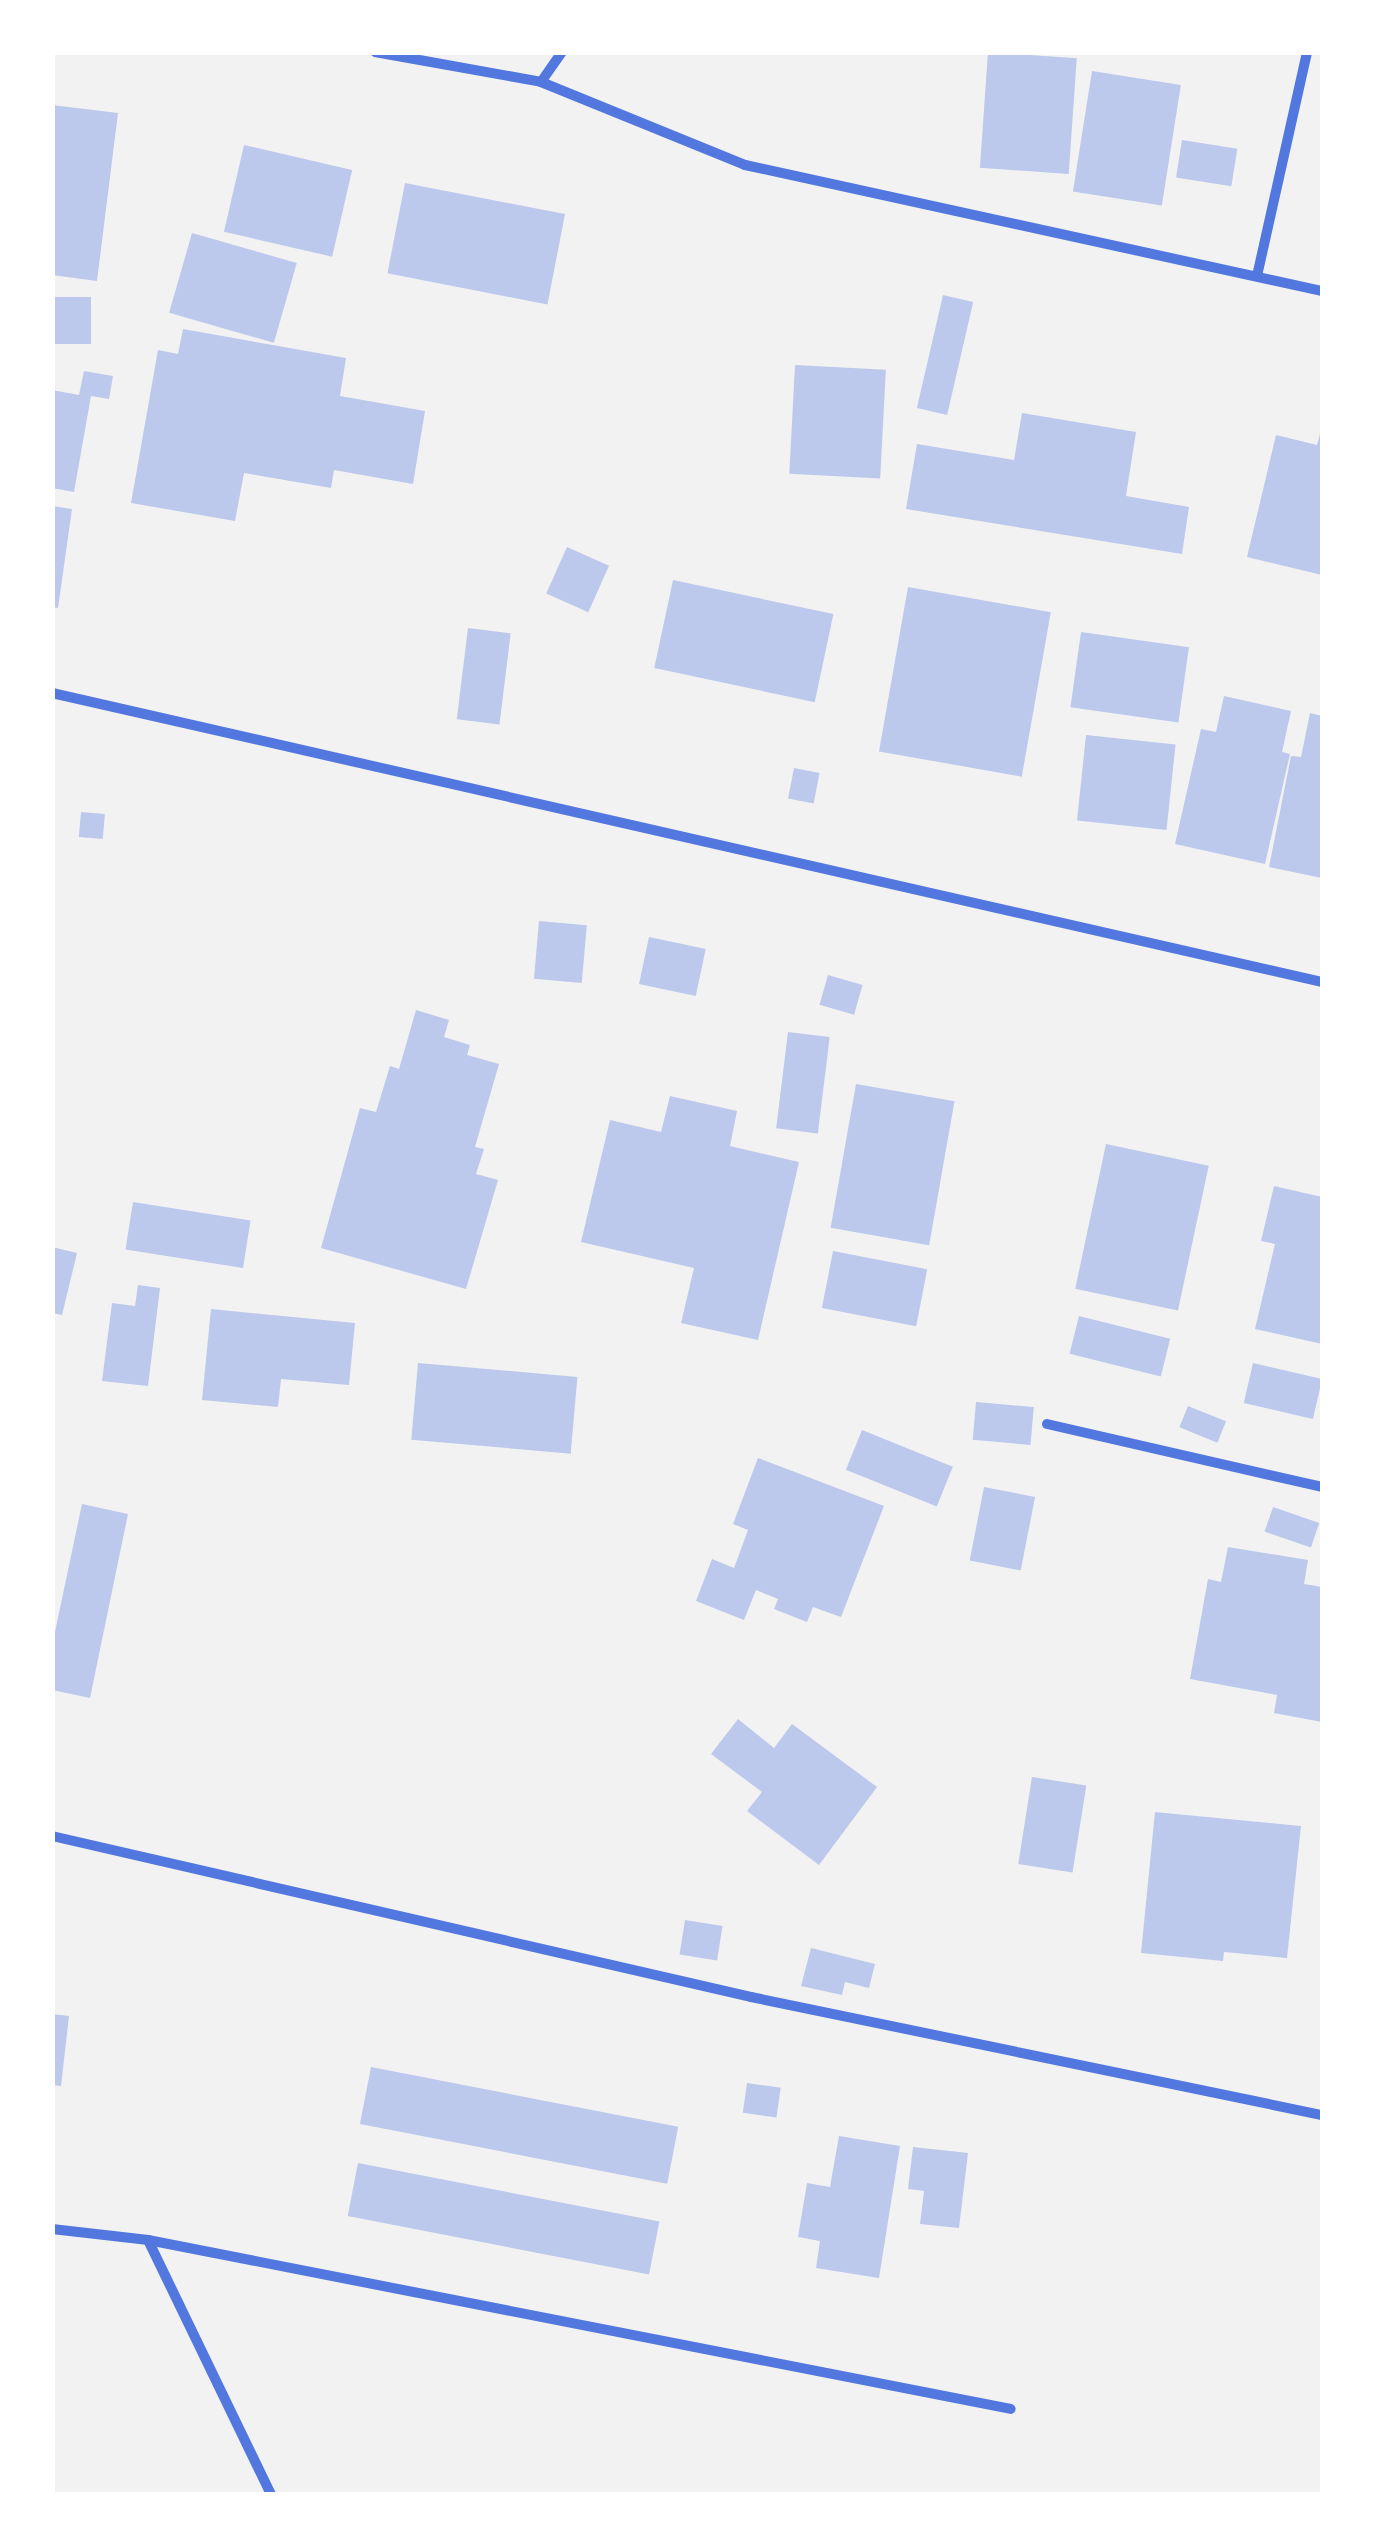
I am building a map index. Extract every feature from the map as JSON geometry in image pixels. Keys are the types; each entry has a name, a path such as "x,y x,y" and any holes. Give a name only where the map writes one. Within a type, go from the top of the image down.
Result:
{"street":[{"path":"376,52 540,82 745,165 1322,291"},
{"path":"540,82 562,52"},
{"path":"1257,276 1307,52"},
{"path":"52,693 1322,982"},
{"path":"1047,1424 1322,1487"},
{"path":"52,1836 750,1997 1322,2115"},
{"path":"52,2229 148,2240 1011,2409"},
{"path":"148,2240 270,2494"}],"building":[{"path":"988,52 1077,58 1069,174 980,168"},
{"path":"1092,71 1181,85 1162,206 1073,191"},
{"path":"52,105 118,113 97,281 52,275"},
{"path":"1182,140 1237,149 1231,186 1176,178"},
{"path":"244,145 352,170 332,257 224,232"},
{"path":"405,183 565,214 547,304 387,273"},
{"path":"192,233 297,263 274,343 169,313"},
{"path":"943,295 973,302 947,415 917,408"},
{"path":"52,297 91,297 91,344 52,344"},
{"path":"183,329 346,358 340,396 425,411 413,484 334,470 331,488 244,473 235,521 131,503 158,350 178,354"},
{"path":"795,365 886,370 880,479 789,474"},
{"path":"84,371 113,376 109,399 91,396 74,492 52,488 52,390 79,395"},
{"path":"1022,413 1136,432 1126,496 1189,507 1182,554 906,509 917,444 1014,460"},
{"path":"1321,430 1322,575 1247,557 1276,435 1317,445"},
{"path":"52,506 72,509 58,608 52,607"},
{"path":"567,547 609,566 588,612 546,594"},
{"path":"673,580 833,614 815,702 654,668"},
{"path":"908,587 1051,612 1022,777 879,751"},
{"path":"468,628 511,633 499,725 457,719"},
{"path":"1081,632 1189,647 1178,722 1070,707"},
{"path":"1224,696 1291,711 1282,752 1290,754 1265,864 1175,844 1201,729 1216,732"},
{"path":"1310,713 1322,716 1322,878 1269,867 1291,756 1301,757"},
{"path":"1086,735 1176,744 1167,830 1077,821"},
{"path":"794,768 820,773 814,803 788,798"},
{"path":"81,812 105,814 103,839 79,837"},
{"path":"539,921 587,925 582,983 534,979"},
{"path":"649,937 706,949 696,996 639,984"},
{"path":"828,975 863,985 854,1015 819,1005"},
{"path":"416,1010 449,1020 444,1037 470,1045 467,1055 499,1064 475,1147 484,1149 476,1174 498,1180 466,1289 321,1248 360,1108 376,1112 390,1066 399,1069"},
{"path":"788,1032 830,1037 818,1133 776,1128"},
{"path":"856,1084 954,1101 929,1245 831,1228"},
{"path":"670,1096 737,1111 730,1146 799,1162 758,1340 681,1323 694,1268 581,1242 610,1120 661,1132"},
{"path":"1106,1144 1209,1166 1178,1311 1075,1289"},
{"path":"1274,1186 1322,1197 1322,1344 1255,1329 1275,1244 1261,1241"},
{"path":"133,1202 251,1221 243,1268 125,1249"},
{"path":"52,1247 77,1253 62,1315 52,1313"},
{"path":"833,1251 927,1269 916,1326 822,1308"},
{"path":"138,1285 160,1288 148,1386 102,1381 112,1303 135,1306"},
{"path":"211,1309 355,1323 349,1385 281,1379 278,1407 202,1400"},
{"path":"1079,1316 1170,1339 1161,1377 1070,1354"},
{"path":"418,1363 577,1377 571,1454 411,1440"},
{"path":"1253,1363 1322,1379 1313,1419 1244,1403"},
{"path":"976,1402 1034,1407 1030,1445 973,1440"},
{"path":"1188,1406 1226,1421 1217,1443 1179,1427"},
{"path":"862,1430 953,1467 937,1507 846,1470"},
{"path":"758,1458 884,1506 841,1617 813,1607 807,1622 774,1609 778,1599 756,1590 744,1620 696,1601 712,1559 734,1568 748,1530 733,1524"},
{"path":"984,1487 1035,1497 1021,1571 970,1561"},
{"path":"82,1504 128,1514 90,1698 52,1690 52,1646"},
{"path":"1273,1507 1319,1523 1311,1548 1265,1532"},
{"path":"1228,1547 1308,1560 1304,1584 1322,1587 1322,1722 1274,1713 1277,1695 1190,1679 1208,1579 1221,1582"},
{"path":"738,1719 774,1748 792,1724 877,1787 819,1865 747,1811 762,1792 711,1754"},
{"path":"1032,1777 1086,1786 1073,1873 1018,1864"},
{"path":"1155,1812 1301,1826 1287,1958 1224,1952 1223,1961 1141,1953"},
{"path":"685,1920 723,1926 717,1961 680,1955"},
{"path":"811,1948 875,1964 869,1988 845,1982 842,1995 801,1986"},
{"path":"52,2014 69,2016 61,2086 52,2085"},
{"path":"371,2067 678,2127 667,2184 360,2124"},
{"path":"747,2083 781,2088 776,2117 743,2113"},
{"path":"839,2136 900,2146 879,2278 816,2268 820,2241 798,2237 807,2183 830,2187"},
{"path":"913,2147 968,2153 959,2228 920,2224 924,2191 908,2189"},
{"path":"358,2163 659,2222 649,2275 348,2216"}]}
